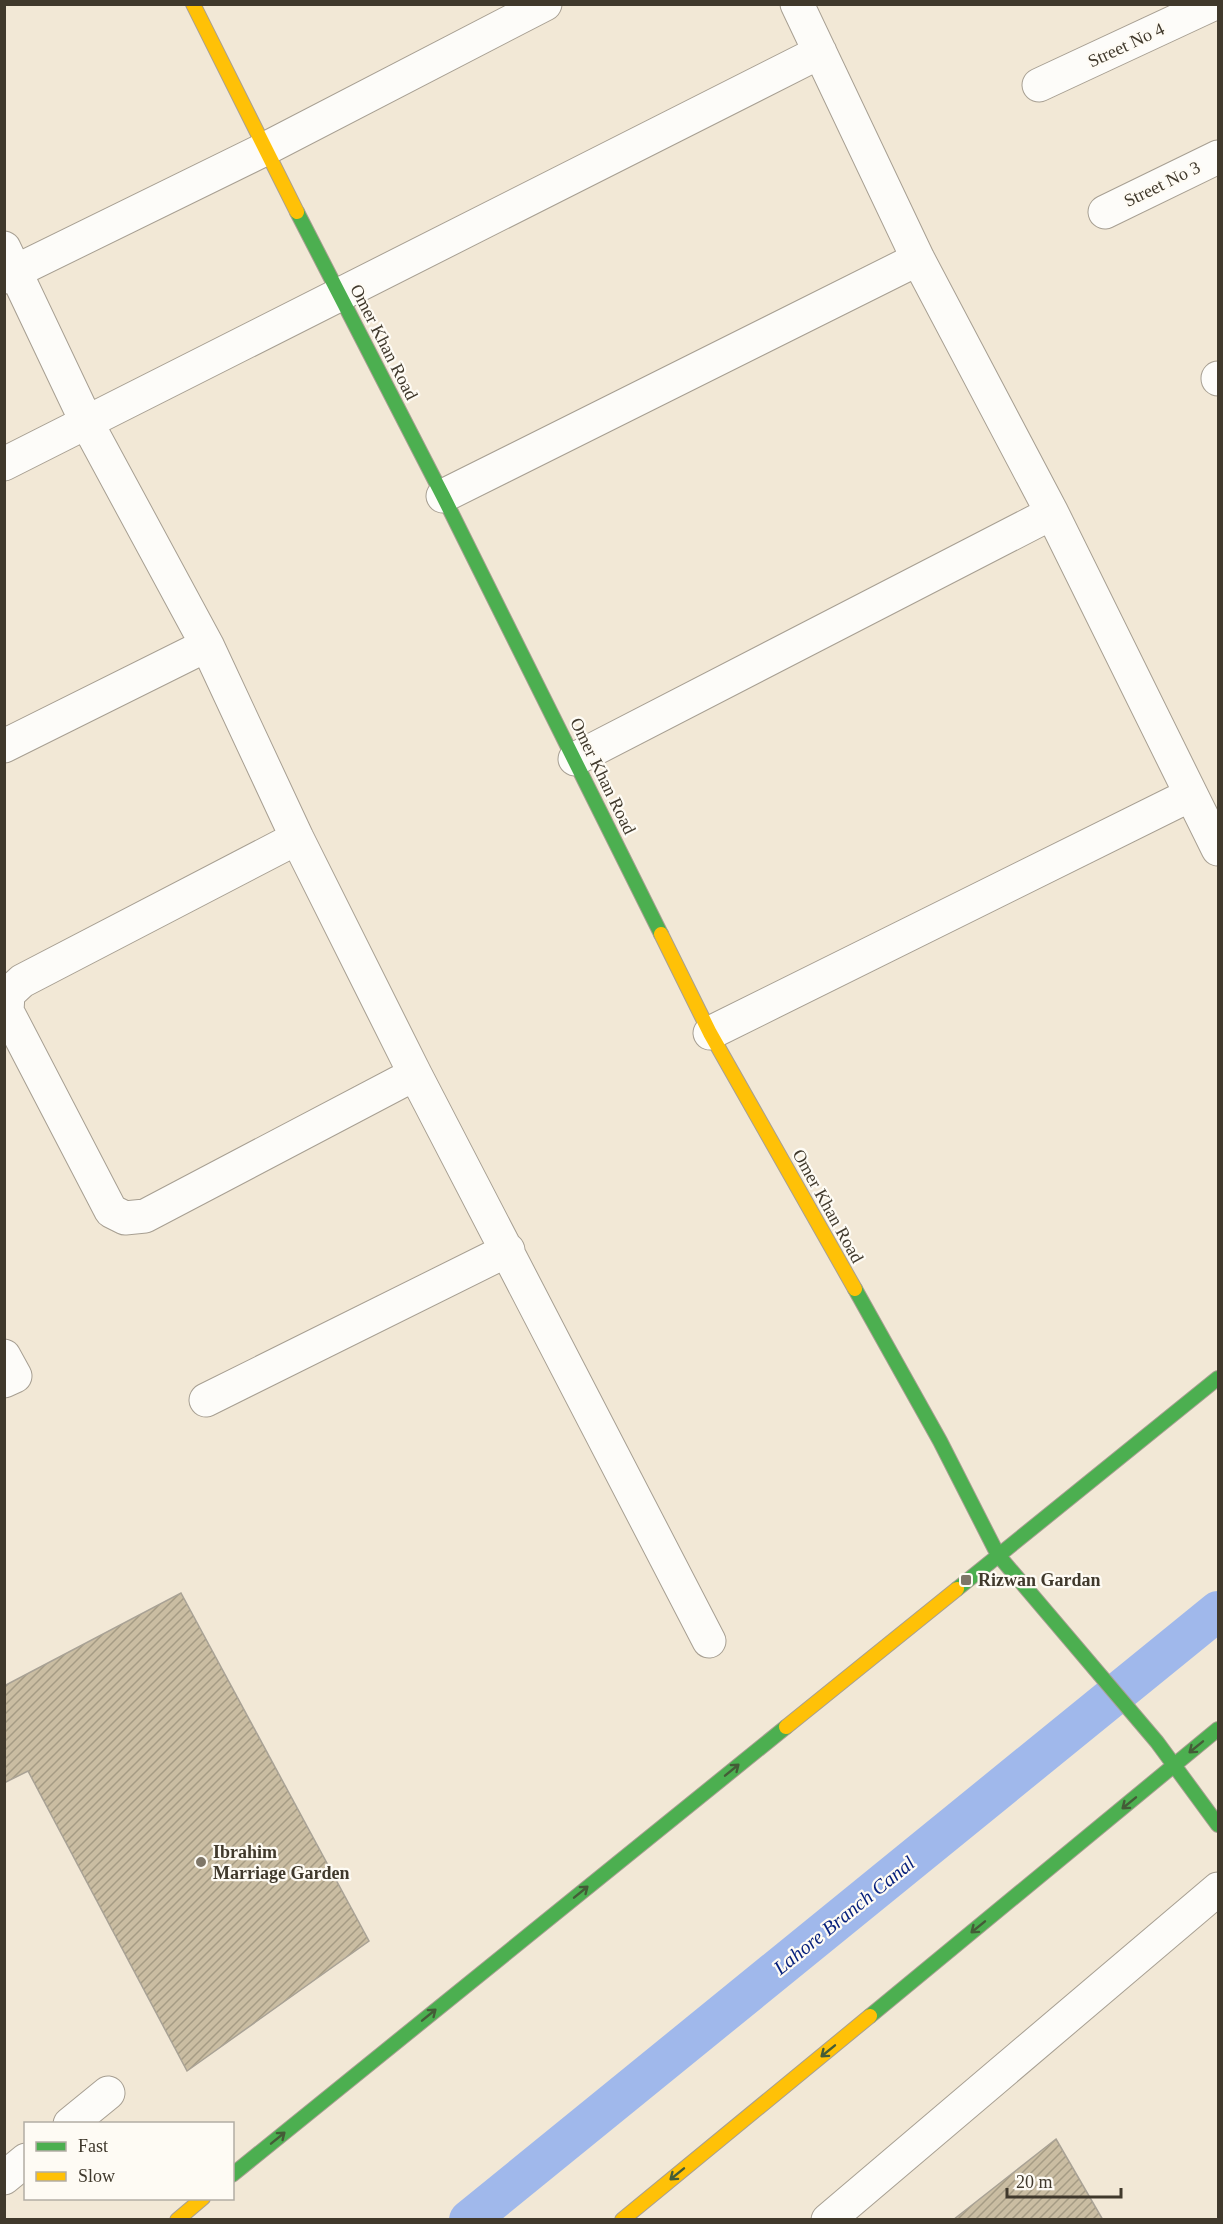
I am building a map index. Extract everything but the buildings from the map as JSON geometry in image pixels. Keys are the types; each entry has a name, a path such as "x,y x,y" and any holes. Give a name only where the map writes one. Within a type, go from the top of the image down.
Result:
{"main road":[{"name":"Omer Khan Road","path":"193,4 443,496 710,1034 940,1441 998,1555 1157,1742 1218,1825"},
{"path":"234,2173 1218,1378"},
{"path":"622,2220 1218,1729"},
{"path":"177,2220 202,2200"}],"street":[{"path":"545,4 265,149 8,266 87,423 207,645 297,838 415,1074 709,1641"},
{"path":"797,4 918,259 1052,513 1218,849"},
{"name":"Street No 4","path":"1039,85 1213,4"},
{"path":"4,464 820,52"},
{"name":"Street No 3","path":"1105,212 1218,157"},
{"path":"443,496 918,259"},
{"path":"575,759 1052,513"},
{"path":"4,746 207,645"},
{"path":"710,1034 1190,795"},
{"path":"297,838 22,981 8,994 7,1011 111,1210 125,1218 145,1216 415,1074"},
{"path":"206,1400 508,1250"},
{"path":"4,1356 15,1376 4,1382"},
{"path":"828,2220 1218,1889"},
{"path":"72,2122 108,2093"},
{"path":"4,2178 24,2162"}],"waterway":[{"name":"Lahore Branch Canal","path":"469,2220 1218,1611"}],"traffic: fast":[{"path":"297,212 443,496 661,934"},
{"path":"855,1289 940,1441 998,1555 1157,1742 1218,1825"},
{"path":"957,1589 1218,1378"},
{"path":"234,2173 786,1727"},
{"path":"870,2016 1218,1729"}],"traffic: slow":[{"path":"193,4 297,212"},
{"path":"661,934 710,1033 855,1289"},
{"path":"786,1727 957,1589"},
{"path":"622,2220 870,2016"},
{"path":"177,2220 201,2200"}],"place":[{"name":"Rizwan Gardan","path":"966,1580"},
{"name":"Ibrahim Marriage Garden","path":"201,1862"}]}
